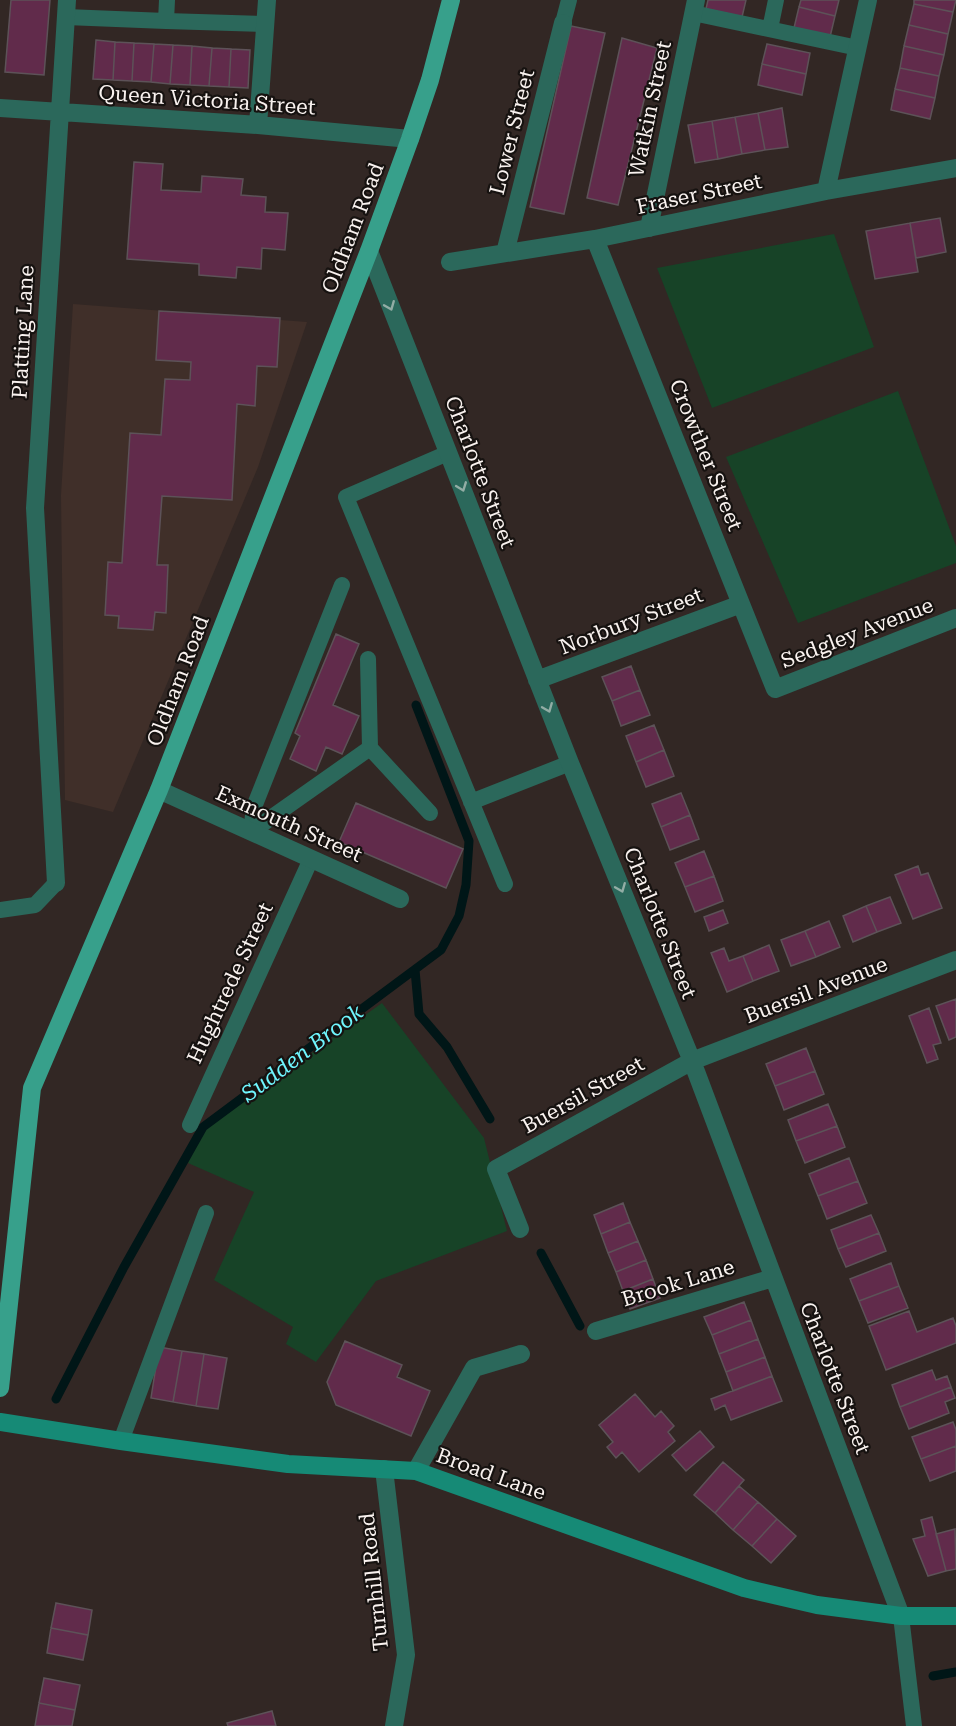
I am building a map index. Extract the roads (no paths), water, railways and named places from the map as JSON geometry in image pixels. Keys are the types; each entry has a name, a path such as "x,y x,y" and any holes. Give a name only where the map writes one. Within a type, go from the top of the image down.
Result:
{"main road":[{"name":"Oldham Road","path":"0,1388 33,1088 159,790 369,251 430,80 450,0"},
{"name":"Broad Lane","path":"0,1422 121,1442 288,1464 416,1471 744,1588 817,1605 901,1616 956,1616"}],"street":[{"path":"258,124 267,0"},
{"path":"826,191 868,0"},
{"name":"Watkin Street","path":"649,228 694,6"},
{"name":"Platting Lane","path":"56,883 35,508 67,9"},
{"name":"Lower Street","path":"505,253 563,23"},
{"name":"Queen Victoria Street","path":"0,108 258,124 410,139"},
{"name":"Fraser Street","path":"450,262 595,239 826,191 956,168"},
{"name":"Crowther Street","path":"595,239 775,689"},
{"name":"Charlotte Street","path":"369,251 570,763 692,1061 901,1616"},
{"name":"Norbury Street","path":"537,680 741,604"},
{"name":"Sedgley Avenue","path":"775,689 956,618"},
{"name":"Exmouth Street","path":"159,790 400,899"},
{"name":"Buersil Avenue","path":"692,1061 956,960"},
{"name":"Buersil Street","path":"520,1229 496,1168 692,1061"},
{"name":"Brook Lane","path":"596,1331 773,1278"},
{"path":"416,1471 474,1368 521,1354"},
{"name":"Turnhill Road","path":"384,1469 406,1655 394,1726"}],"lane":[{"path":"166,21 167,0"},
{"path":"563,23 569,0"},
{"path":"770,29 776,0"},
{"path":"694,6 770,29 858,48"},
{"path":"67,9 166,21 265,24"},
{"path":"448,453 346,496 505,884"},
{"path":"251,832 254,807 342,585"},
{"path":"368,659 370,748 430,813"},
{"path":"251,832 370,748"},
{"path":"471,802 570,763"},
{"name":"Hughtrede Street","path":"189,1125 311,859"},
{"path":"0,910 35,905 56,883"},
{"path":"121,1442 206,1214"},
{"path":"901,1616 914,1726"}],"waterway":[{"name":"Sudden Brook","path":"56,1399 124,1267 203,1127 441,950 459,916 466,885 469,841 416,705"},
{"path":"415,970 419,1014 447,1047 490,1119"},
{"path":"541,1253 580,1326"},
{"path":"933,1676 956,1672"}]}
